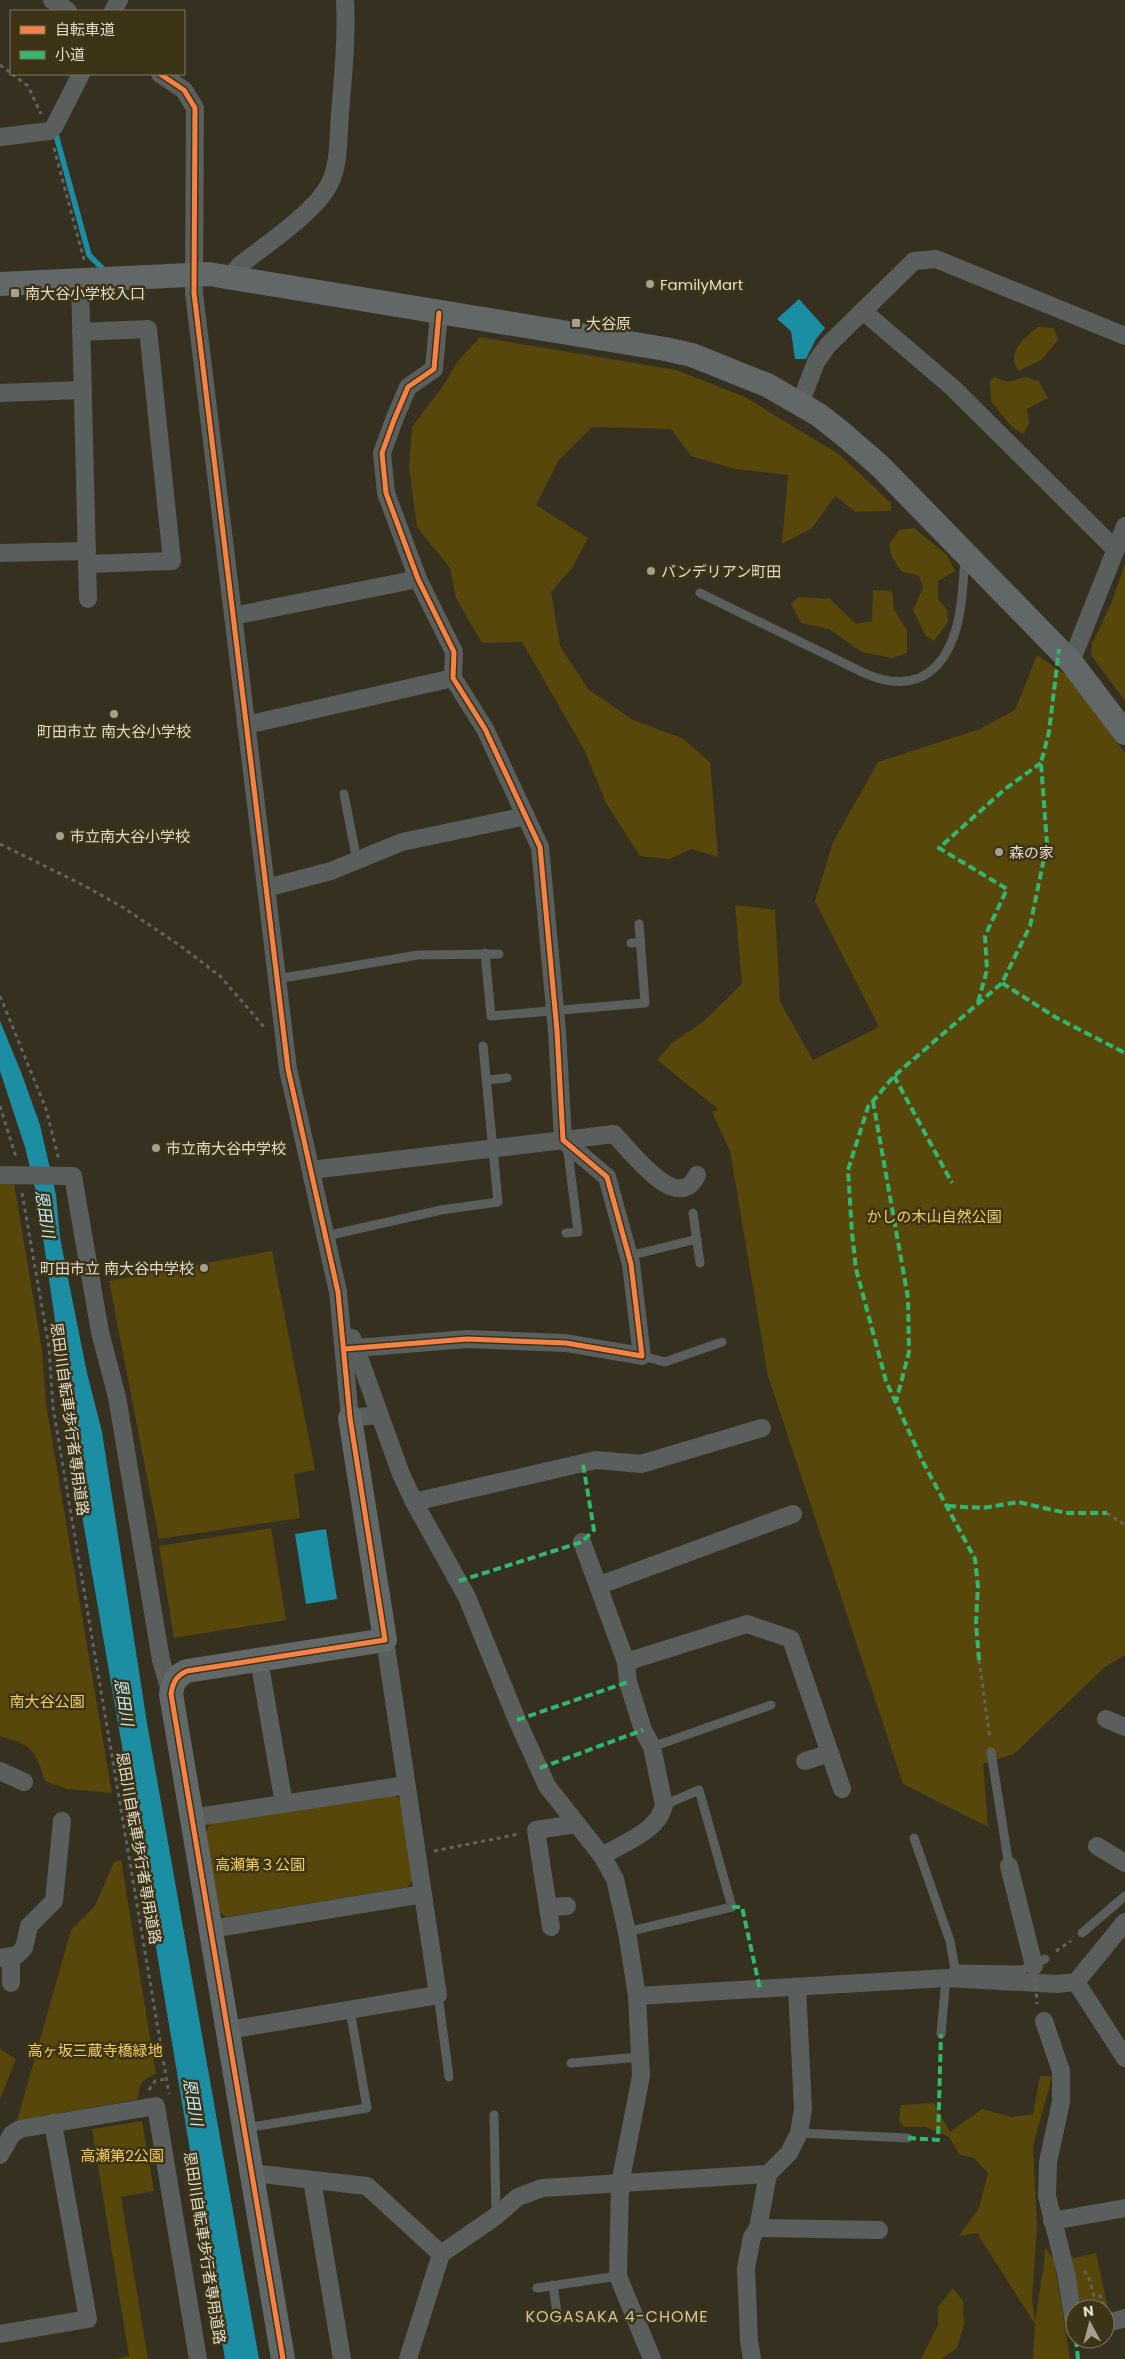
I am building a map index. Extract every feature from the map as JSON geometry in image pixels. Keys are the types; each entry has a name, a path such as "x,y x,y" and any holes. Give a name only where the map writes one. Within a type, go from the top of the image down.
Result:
{"street":[{"path":"52,0 67,10"},
{"path":"230,278 239,266 312,206 330,184 336,159 339,125 346,25 345,0"},
{"path":"0,137 49,131 54,127 81,75"},
{"path":"162,75 184,90 195,108 193,274 288,1070 326,1236 349,1348 350,1418 438,1995 228,2030"},
{"path":"800,404 816,362 828,345 914,261 936,259 1125,336"},
{"path":"0,284 193,274 230,278 665,349 692,356 767,385 800,404 843,434 880,466 1071,662 1125,733"},
{"path":"80,280 88,599"},
{"path":"863,311 953,388 1116,550"},
{"path":"349,1348 467,1339 566,1344 642,1356 629,1256 607,1177 563,1140 555,1010 540,847 485,729 453,678 454,652 418,579 386,492 382,453 408,387 434,369 439,313"},
{"path":"0,553 172,561 148,328 81,332"},
{"path":"0,393 83,390"},
{"path":"1071,662 1125,526"},
{"path":"233,616 418,579"},
{"path":"246,725 453,678"},
{"path":"266,888 332,871 402,842 526,816"},
{"path":"311,1170 614,1134 658,1180 670,1188 683,1190 692,1185 697,1175"},
{"path":"0,1175 73,1176 100,1332 117,1397 161,1660 171,1694 283,2359"},
{"path":"349,1348 414,1502 467,1597 517,1720 547,1786 602,1856 615,1879 627,1932 637,1996 641,2057 640,2092 630,2128 620,2184 618,2276 652,2359"},
{"path":"350,1418 378,1415"},
{"path":"414,1502 596,1460 641,1464 762,1428"},
{"path":"600,1586 793,1514"},
{"path":"582,1542 600,1586 626,1662 628,1682 643,1730 652,1747 664,1805 662,1814 654,1826 602,1856"},
{"path":"626,1662 746,1624 791,1639 842,1789"},
{"path":"171,1694 173,1683 178,1675 187,1671 385,1640"},
{"path":"259,1660 284,1804"},
{"path":"1106,1719 1125,1727"},
{"path":"805,1761 830,1753"},
{"path":"0,1771 24,1782"},
{"path":"191,1818 406,1786"},
{"path":"11,1982 6,1957 17,1955 24,1948 29,1926 54,1901 62,1821"},
{"path":"551,1927 536,1830 576,1824"},
{"path":"1097,1846 1125,1863"},
{"path":"1009,1866 1038,1965"},
{"path":"211,1929 423,1894"},
{"path":"548,1907 566,1906"},
{"path":"637,1996 797,1987 950,1974 1057,1984 1076,1982 1125,1922"},
{"path":"1076,1982 1120,2041 1125,2058"},
{"path":"752,2359 749,2341 746,2268 752,2238 758,2228 768,2174 788,2153 799,2133 803,2109 797,1987"},
{"path":"1044,2021 1061,2070 1061,2102 1048,2162 1047,2196 1066,2273 1070,2299"},
{"path":"0,2155 12,2134 20,2129 156,2106 198,2359"},
{"path":"0,2334 88,2319 53,2124"},
{"path":"252,2173 367,2186 441,2254"},
{"path":"408,2359 441,2254 496,2216 518,2197 537,2189 768,2174"},
{"path":"312,2180 342,2359"},
{"path":"1052,2221 1125,2208"},
{"path":"758,2228 879,2230"}],"lane":[{"path":"700,593 864,673 880,680 900,683 917,679 932,670 946,656 954,637 965,554"},
{"path":"344,794 357,861"},
{"path":"485,954 491,1016 645,1003 639,924"},
{"path":"631,943 641,942"},
{"path":"277,979 418,955 499,954"},
{"path":"326,1236 441,1210 498,1202 483,1046"},
{"path":"486,1080 507,1078"},
{"path":"563,1140 568,1152 578,1232 566,1233"},
{"path":"693,1213 700,1263"},
{"path":"629,1256 697,1239"},
{"path":"642,1356 665,1362 722,1342"},
{"path":"652,1747 771,1704"},
{"path":"991,1752 1009,1866"},
{"path":"627,1932 732,1907 699,1790 664,1805"},
{"path":"914,1838 950,1941 950,1974 941,2034"},
{"path":"1082,1933 1125,1896"},
{"path":"950,1974 1022,1970 1038,1965"},
{"path":"438,1995 449,2077"},
{"path":"245,2128 367,2108 350,2010"},
{"path":"571,2063 641,2057"},
{"path":"494,2115 496,2216"},
{"path":"799,2133 908,2138"},
{"path":"537,2288 618,2276"},
{"path":"553,2286 558,2320"}],"path":[{"path":"13,75 28,86 49,131 84,256 84,269 80,280"},
{"path":"0,844 84,885 124,908 182,947 220,976 249,1007 270,1034"},
{"path":"1106,1512 1125,1525"},
{"path":"979,1660 991,1752"},
{"path":"417,1854 536,1830"},
{"path":"1037,2004 1038,1965"},
{"path":"1079,2271 1084,2270 1088,2274 1094,2296 1100,2296 1101,2299"}],"green space":[{"path":"1038,327 1054,328 1058,340 1041,360 1019,371 1015,365 1015,352 1023,340"},
{"path":"480,337 676,370 745,397 840,455 891,503 891,511 856,512 835,496 812,528 782,544 788,475 735,469 691,456 671,429 592,427 559,460 536,505 588,538 572,568 551,592 560,646 588,689 633,720 682,738 710,762 718,857 691,849 670,859 640,856 606,803 584,749 522,642 482,643 456,598 450,568 417,527 409,467 412,427 443,386 458,361"},
{"path":"994,377 1008,382 1026,377 1039,381 1048,398 1027,409 1029,422 1024,434 1013,428 991,402 990,381"},
{"path":"914,528 947,555 955,571 938,581 938,599 947,610 948,622 934,641 926,636 913,610 923,588 919,576 901,571 892,557 889,545 899,530"},
{"path":"1125,564 1125,701 1091,655 1092,644 1111,604"},
{"path":"873,590 892,591 894,610 907,630 907,653 892,658 862,652 829,629 801,623 791,604 799,597 830,599 856,624 872,621"},
{"name":"かしの木山自然公園","path":"1037,655 1068,676 1125,753 1125,1655 1105,1667 1014,1754 983,1764 988,1827 903,1784 768,1376 730,1151 712,1112 718,1109 657,1060 672,1043 703,1022 742,984 735,905 775,910 780,1002 813,1060 879,1027 815,901 833,842 878,762 980,729 1015,710"},
{"name":"南大谷公園","path":"0,1182 14,1183 42,1350 46,1404 112,1793 67,1789 45,1781 35,1755 31,1750 19,1742 0,1736"},
{"path":"272,1251 315,1470 294,1474 300,1518 159,1539 109,1281"},
{"path":"271,1528 286,1620 174,1638 159,1546"},
{"name":"高瀬第３公園","path":"395,1795 401,1801 413,1879 408,1887 226,1917 220,1912 206,1832 210,1823"},
{"name":"高ヶ坂三蔵寺橋緑地","path":"121,1860 156,2074 147,2078 142,2083 138,2099 17,2121 71,1930 95,1906 114,1862"},
{"path":"0,2049 16,2059 0,2099"},
{"path":"1040,2076 1052,2077 1033,2146 1037,2227 1032,2298 1035,2321 1045,2247 1054,2260 1065,2328 1065,2349 1068,2349 1070,2359 1033,2359 1035,2324 977,2233 959,2236 979,2208 988,2173 974,2158 960,2155 949,2137 926,2127 904,2127 899,2121 901,2105 934,2103 950,2132 982,2109 1012,2117 1033,2114"},
{"name":"高瀬第2公園","path":"142,2121 154,2191 121,2197 148,2359 116,2359 129,2356 92,2129"},
{"path":"1096,2253 1106,2299 1080,2299 1071,2259"},
{"path":"953,2288 963,2301 964,2325 957,2348 941,2359 921,2359 938,2325 938,2307"}],"water":[{"path":"799,299 825,328 816,339 806,359 795,359 791,331 777,319"},
{"name":"恩田川","path":"0,1021 40,1125 56,1195 60,1238 87,1373 102,1432 147,1723 259,2359 225,2359 71,1452 63,1376 37,1196 25,1147 0,1071"},
{"path":"326,1529 337,1599 306,1604 295,1534"}],"waterway":[{"path":"56,135 89,255 103,269"}],"marked path":[{"path":"979,1660 976,1623 978,1586 975,1559 923,1462 886,1381 856,1269 848,1170 868,1107 894,1076 1002,983 1030,926 1047,844 1041,763 1049,732 1059,649"},
{"path":"978,1002 987,970 985,936 1007,889 939,848 1005,789 1041,763"},
{"path":"1002,983 1055,1017 1125,1053"},
{"path":"894,1076 952,1183"},
{"path":"873,1101 908,1298 909,1352 896,1402"},
{"path":"459,1581 582,1542 594,1530 583,1464"},
{"path":"948,1506 983,1508 1018,1502 1066,1513 1107,1513"},
{"path":"517,1720 628,1682"},
{"path":"540,1768 643,1730"},
{"path":"732,1907 742,1907 760,1989"},
{"path":"908,2138 938,2140 941,2034"},
{"path":"1077,2349 1078,2359"}],"cycle path":[{"path":"162,75 184,90 195,108 194,293 288,1069 338,1292 350,1418 385,1640 187,1671 176,1680 171,1694 283,2359"},
{"path":"344,1349 467,1339 566,1343 642,1356 631,1264 607,1177 563,1140 557,1031 540,847 485,729 453,678 454,652 418,579 386,493 382,453 408,387 434,369 439,313"}],"place":[{"name":"FamilyMart","path":"650,284"},
{"name":"南大谷小学校入口","path":"15,293"},
{"name":"大谷原","path":"576,323"},
{"name":"バンデリアン町田","path":"651,571"},
{"name":"町田市立 南大谷小学校","path":"114,714"},
{"name":"市立南大谷小学校","path":"60,836"},
{"name":"森の家","path":"999,852"},
{"name":"市立南大谷中学校","path":"156,1148"},
{"name":"町田市立 南大谷中学校","path":"204,1268"}],"district":[{"name":"KOGASAKA 4-CHOME","path":"617,2316"}]}
